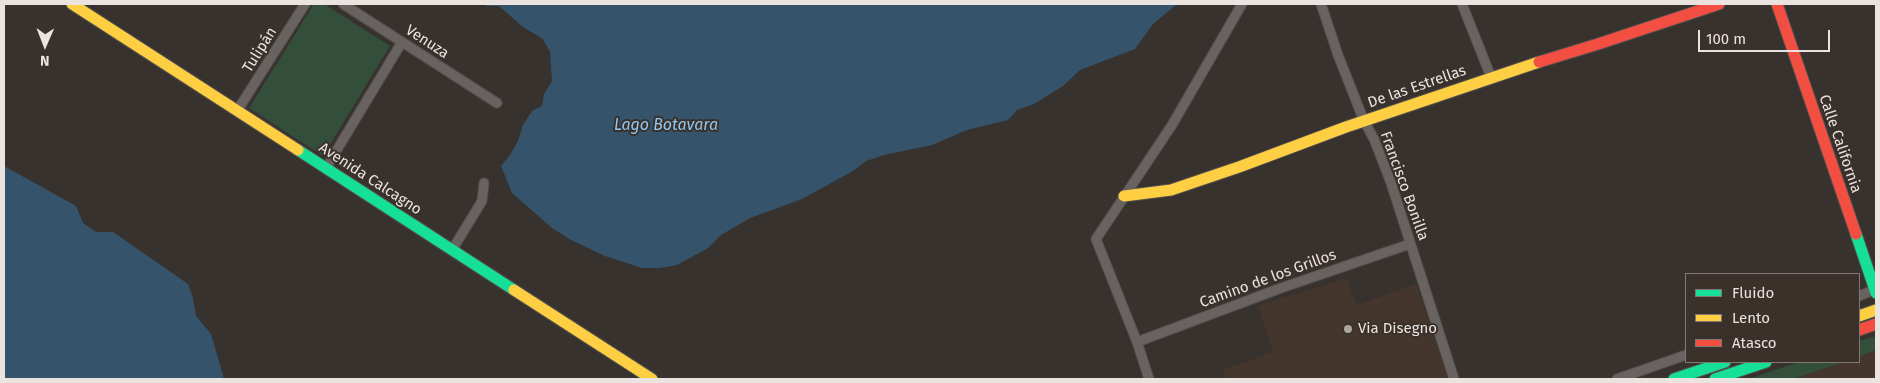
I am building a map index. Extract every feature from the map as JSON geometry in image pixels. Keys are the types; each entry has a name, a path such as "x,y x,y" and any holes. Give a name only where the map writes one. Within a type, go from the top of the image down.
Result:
{"main road":[{"name":"Avenida Calcagno","path":"72,4 652,379"},
{"name":"De las Estrellas","path":"1124,196 1171,190 1491,77 1719,4"},
{"name":"Calle California","path":"1777,4 1876,291"},
{"path":"1860,316 1876,310"},
{"path":"1860,330 1876,324"},
{"path":"1674,379 1722,363"},
{"path":"1715,379 1763,363"}],"street":[{"name":"Tulipán","path":"238,111 305,4"},
{"name":"Venuza","path":"343,4 497,103"},
{"path":"1149,379 1096,239 1172,125 1242,4"},
{"name":"Francisco Bonilla","path":"1321,4 1338,56 1391,183 1454,379"},
{"path":"1462,4 1491,77"},
{"path":"326,168 402,42"},
{"path":"452,250 482,201 484,183"},
{"name":"Camino de los Grillos","path":"1136,342 1280,288 1410,244"},
{"path":"1860,296 1876,291"},
{"path":"1617,379 1685,355"}],"shaded area":[{"name":"Via Disegno","path":"1347,278 1354,300 1358,305 1416,284 1448,379 1226,379 1223,370 1273,352 1258,306"},
{"path":"1876,350 1876,379 1793,379 1841,363 1860,363 1860,357"}],"green space":[{"path":"314,4 324,4 390,46 323,156 249,108"},
{"path":"1876,336 1876,350 1860,357 1860,341"},
{"path":"1796,363 1841,363 1793,379 1748,379"}],"water":[{"name":"Lago Botavara","path":"484,4 1177,4 1153,24 1135,49 1080,70 1063,86 1034,104 1017,110 1008,120 967,130 932,145 884,155 866,161 853,171 802,199 750,218 721,235 708,248 677,265 660,268 642,268 605,256 571,240 552,228 512,193 501,166 518,141 523,125 532,111 542,106 544,94 552,81 550,52 543,39 523,27 499,6 487,6"},
{"path":"4,166 76,206 83,223 96,232 113,232 188,284 196,316 211,334 224,379 4,379"}],"traffic: fast":[{"path":"298,150 514,290"},
{"path":"1856,234 1876,293"},
{"path":"1674,379 1722,363"},
{"path":"1715,379 1763,363"}],"traffic: slow":[{"path":"72,4 298,150"},
{"path":"1124,196 1171,190 1346,127 1539,62"},
{"path":"514,290 652,379"},
{"path":"1860,316 1876,310"}],"traffic: jam":[{"path":"1539,62 1719,4"},
{"path":"1777,4 1856,234"},
{"path":"1860,330 1876,324"}],"place":[{"name":"Via Disegno","path":"1348,329"}]}
